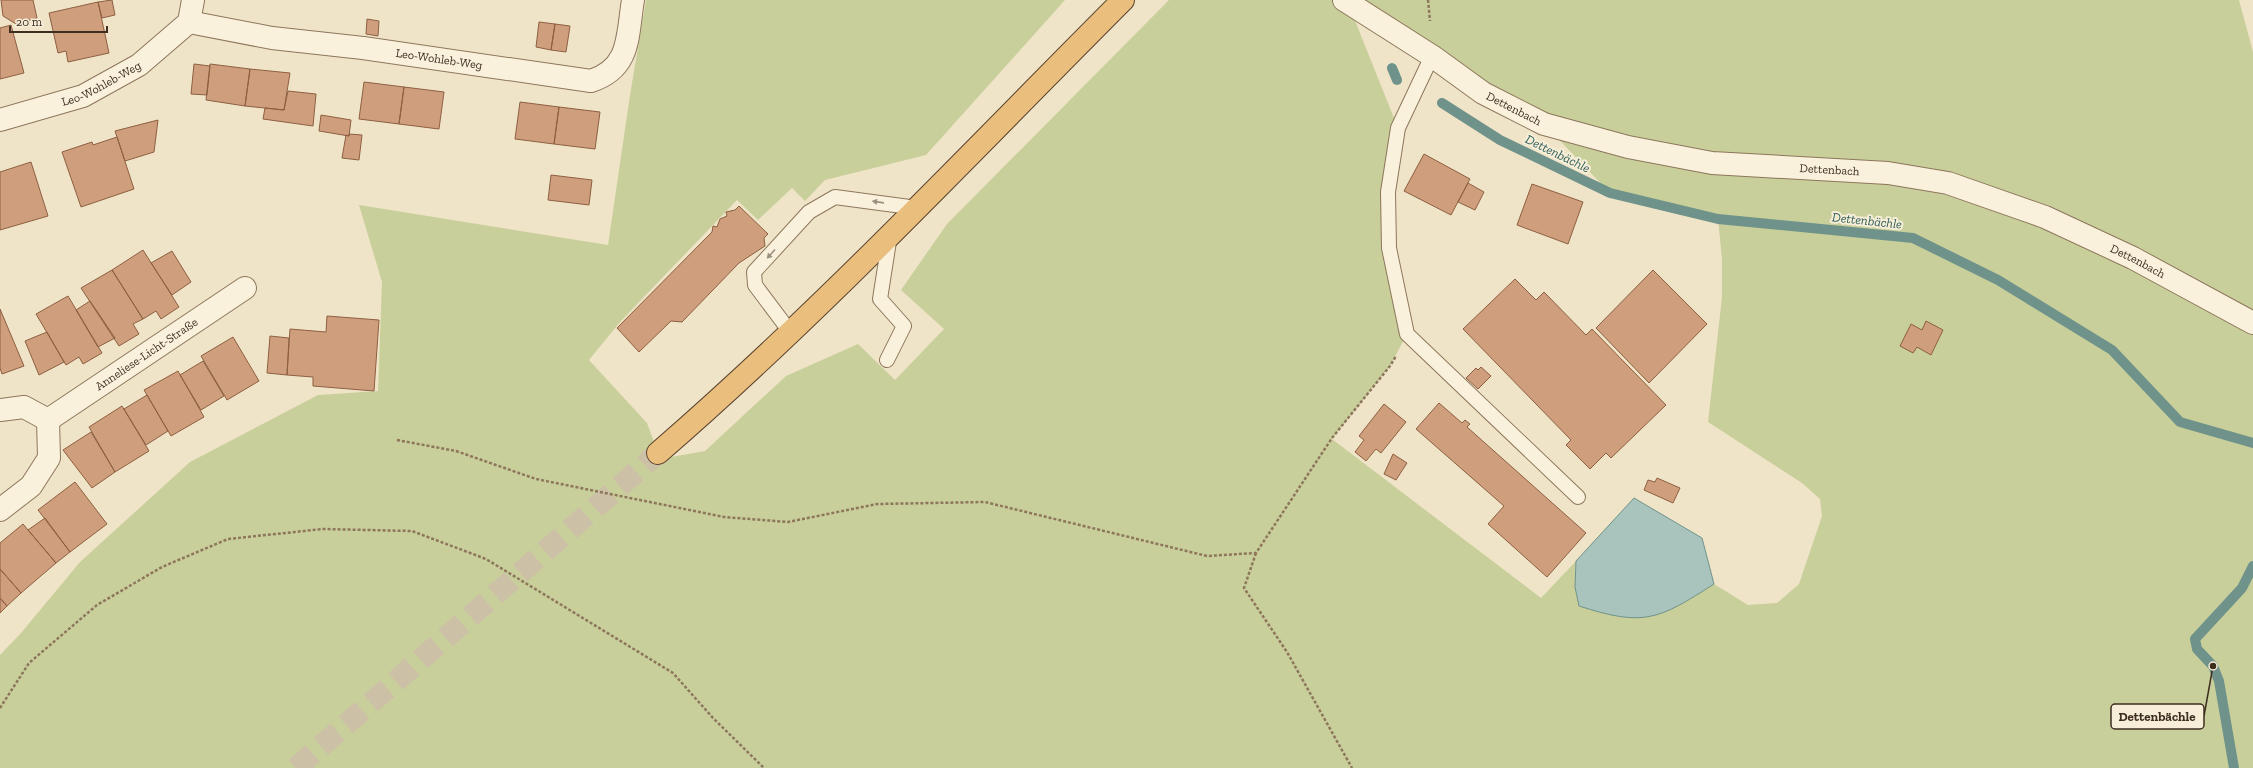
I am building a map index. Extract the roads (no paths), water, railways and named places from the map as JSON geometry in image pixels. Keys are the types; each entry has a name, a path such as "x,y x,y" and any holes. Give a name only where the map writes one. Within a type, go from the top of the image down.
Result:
{"highway":[{"path":"658,453 791,333 1123,0"}],"street":[{"path":"189,22 192,0"},
{"name":"Leo-Wohleb-Weg","path":"0,120 83,96 139,65 189,22 272,38 363,48 591,81 604,77 624,56 633,0"},
{"name":"Dettenbach","path":"1344,0 1403,39 1432,56 1484,93 1544,124 1628,147 1712,163 1888,173 1953,185 2045,217 2133,258 2253,323"},
{"name":"Anneliese-Licht-Straße","path":"48,420 245,288"},
{"path":"0,410 24,407 48,420 49,458 31,486 0,510"}],"lane":[{"path":"1432,56 1398,128 1388,192 1389,248 1407,334 1578,497"},
{"path":"791,333 755,285 754,272 809,212 835,197 916,208"},
{"path":"887,360 904,326 880,299 890,235"}],"water":[{"path":"1634,498 1702,538 1714,584 1678,606 1650,616 1636,618 1620,616 1601,613 1579,606 1575,587 1576,561"}],"waterway":[{"path":"1392,68 1397,80"},
{"name":"Dettenbächle","path":"1442,103 1500,140 1610,193 1718,219 1913,238 1998,280 2112,350 2180,422 2253,443"},
{"name":"Dettenbächle","path":"2234,768 2219,681 2213,666 2197,649 2195,639 2242,588 2253,566"}],"tunnel":[{"path":"296,768 658,453"}],"place":[{"name":"Dettenbächle","path":"2213,666"}]}
